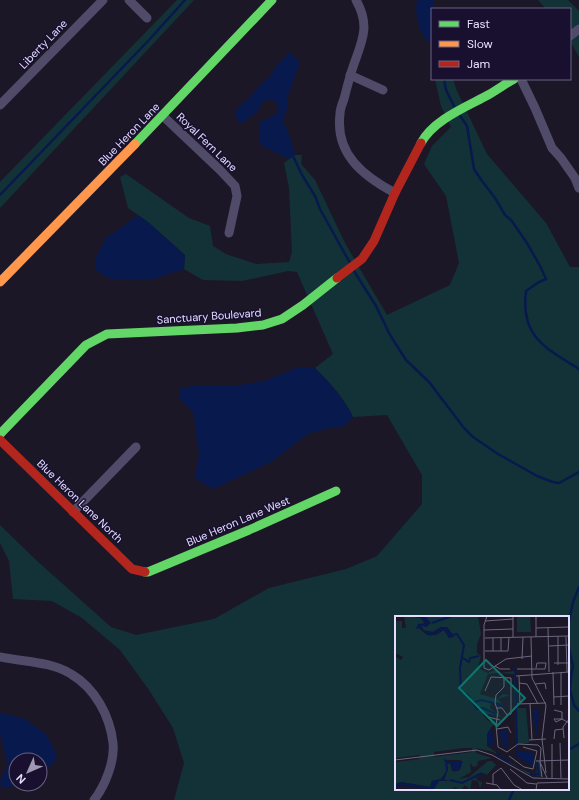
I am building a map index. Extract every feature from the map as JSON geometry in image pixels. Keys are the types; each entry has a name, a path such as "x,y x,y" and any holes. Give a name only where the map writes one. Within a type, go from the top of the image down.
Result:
{"street":[{"name":"Liberty Lane","path":"0,105 102,0"},
{"path":"129,0 147,18"},
{"name":"Blue Heron Lane","path":"0,282 163,116 272,0"},
{"path":"356,0 363,12 364,29 362,44 350,75 340,114 340,135 348,156 358,169 378,184 395,193"},
{"path":"350,75 383,90"},
{"name":"Sanctuary Boulevard","path":"0,434 86,345 98,338 108,334 129,332 230,328 263,325 282,319 362,259 374,242 395,193 423,139 450,115 490,94 512,80"},
{"path":"522,80 536,108 552,148 568,168 579,188"},
{"name":"Royal Fern Lane","path":"163,116 220,170 234,186 237,196 229,233"},
{"name":"Blue Heron Lane North","path":"0,440 132,569 148,572"},
{"path":"73,512 136,447"},
{"name":"Blue Heron Lane West","path":"148,572 249,530 336,491"},
{"path":"0,657 36,662 71,674 85,685 98,699 106,715 113,744 107,779 94,800"}],"green space":[{"path":"177,0 194,0 0,208 0,182"},
{"path":"538,0 568,0 579,11 579,57 571,43 571,8 545,8"},
{"path":"435,80 453,80 457,91 487,154 546,223 570,267 579,267 579,800 174,800 184,763 173,728 149,690 120,650 82,618 52,601 13,599 9,561 0,543 0,525 36,560 111,627 136,635 214,619 269,588 346,569 377,556 422,504 422,475 387,415 353,417 336,391 315,368 333,354 297,272 288,271 242,281 203,280 184,269 185,255 148,222 128,208 120,177 126,174 189,218 210,226 213,246 226,254 256,264 289,262 292,252 289,188 284,163 295,155 302,155 301,164 315,180 346,245 387,315 450,285 459,263 446,196 424,164 432,146 451,127 441,106"}],"shaded area":[{"path":"417,0 433,0 433,8 431,8 431,40 427,41 420,30 416,10"},
{"path":"290,52 300,62 287,98 288,106 283,121 290,137 295,155 289,159 262,146 259,142 259,123 278,113 278,108 274,100 263,101 257,112 242,123 238,122 235,112 271,75 276,66"},
{"path":"137,215 148,222 185,255 184,269 153,279 126,280 108,278 96,270 95,259 106,238"},
{"path":"299,367 315,368 336,391 353,417 345,426 325,429 308,434 271,462 213,489 196,479 195,476 199,454 194,418 192,411 180,399 179,389 196,385 233,386 264,381"},
{"path":"3,713 25,719 47,735 57,756 55,761 48,769 48,752 8,752 8,766 0,733 0,714"},
{"path":"8,766 8,788 3,788 0,784 1,778"}],"waterway":[{"path":"0,195 149,40 185,0"},
{"path":"444,80 446,90 455,108"},
{"path":"459,114 467,126 474,169 495,198 505,215 511,220 527,243 546,279 526,291 525,307 527,320 531,330 546,347 579,369"},
{"path":"293,156 350,263"},
{"path":"354,271 376,306 390,335 406,360 429,382 464,428 473,437 498,454 537,476 553,482 559,483 579,472"},
{"path":"569,621 573,602 579,587"},
{"path":"569,648 573,666 570,690 574,705 579,711"},
{"path":"569,749 579,744"},
{"path":"509,800 514,790"}],"traffic: fast":[{"path":"135,144 272,0"},
{"path":"421,143 433,127 460,109 512,80"},
{"path":"0,434 86,345 107,334 237,328 263,325 282,319 303,305 337,278"},
{"path":"145,572 249,530 336,491"}],"traffic: slow":[{"path":"0,282 135,144"}],"traffic: jam":[{"path":"337,278 362,259 374,241 395,193 421,143"},
{"path":"0,440 132,569 145,572"}]}
